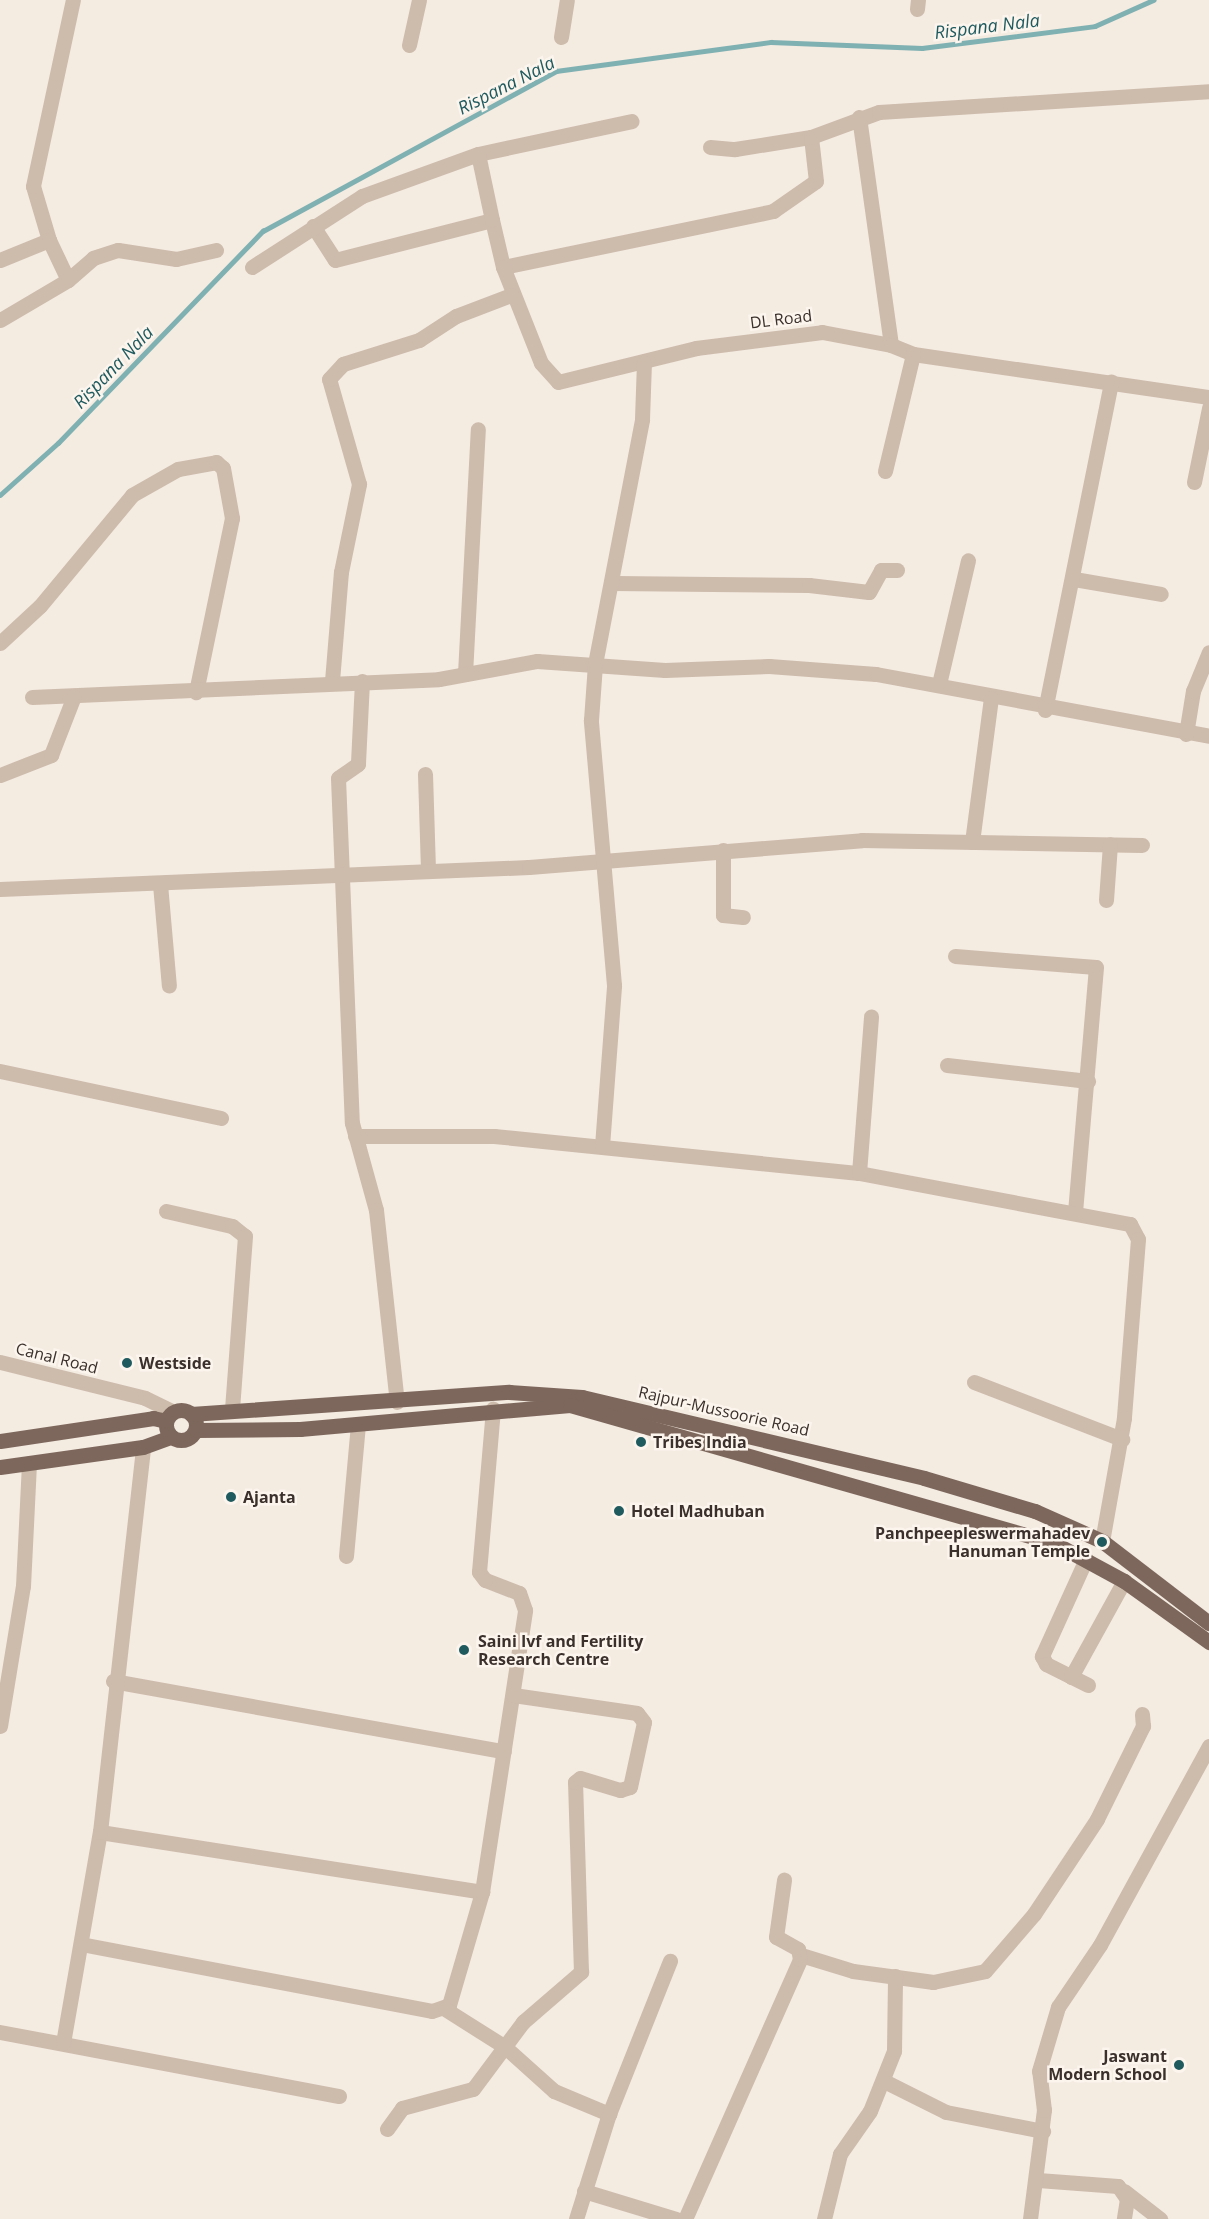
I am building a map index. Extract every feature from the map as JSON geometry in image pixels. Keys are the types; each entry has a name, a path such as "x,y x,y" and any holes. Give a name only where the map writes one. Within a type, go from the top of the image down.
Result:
{"main road":[{"name":"Rajpur-Mussoorie Road","path":"170,1416 232,1410 397,1402 509,1392 582,1397 924,1478 1035,1511 1102,1541 1209,1623"},
{"name":"Rajpur-Mussoorie Road","path":"171,1437 188,1439 196,1430 358,1425 546,1404 604,1414 1022,1532 1086,1559 1124,1581 1209,1642"},
{"path":"191,1414 196,1430"},
{"path":"0,1441 170,1416 171,1437 143,1447 0,1467"}],"street":[{"path":"68,280 49,240 33,186 73,0"},
{"path":"409,45 419,0"},
{"path":"561,37 567,0"},
{"path":"710,147 735,149 811,136 860,117 908,107 1209,91"},
{"path":"860,117 891,345"},
{"path":"252,267 362,196 478,154 632,121"},
{"path":"503,267 773,211 816,181 811,136"},
{"name":"DL Road","path":"478,154 511,295 541,363 558,382 644,363 696,348 822,332 891,345 913,354 1209,397"},
{"path":"313,226 335,260 492,220"},
{"path":"0,260 49,240"},
{"path":"0,321 68,280 93,258 118,250 176,259 216,250"},
{"path":"332,681 340,572 359,484 329,379 344,364 419,340 456,316 511,295"},
{"path":"885,471 913,354"},
{"path":"602,1146 614,986 600,860 591,720 595,664 642,419 644,363"},
{"path":"1045,710 1074,579 1111,382"},
{"path":"1194,482 1209,408"},
{"path":"465,674 478,429"},
{"path":"0,644 40,606 132,495 178,469 216,462 223,468 232,518 196,692"},
{"path":"939,684 968,560"},
{"path":"612,583 809,585 869,592 881,570 897,570"},
{"path":"1074,579 1161,594"},
{"path":"1186,734 1193,692 1209,652"},
{"path":"32,697 196,692 332,681 465,674 528,662 595,664 665,670 821,668 939,684 991,699 1045,710 1209,736"},
{"path":"362,681 358,764 338,778 341,873 355,1136 376,1210 397,1402"},
{"path":"0,775 51,756 74,696"},
{"path":"972,842 991,699"},
{"path":"425,774 428,869"},
{"path":"0,889 160,884 600,860 862,840 1142,845"},
{"path":"1106,900 1110,844"},
{"path":"723,850 723,915 743,917"},
{"path":"160,884 169,986"},
{"path":"955,956 1096,967 1088,1081 1075,1210"},
{"path":"859,1173 871,1016"},
{"path":"947,1065 1088,1081"},
{"path":"0,1071 221,1118"},
{"path":"355,1136 494,1136 859,1173 1075,1210 1130,1224 1138,1234 1122,1439 1102,1541"},
{"path":"166,1211 232,1226 245,1236 232,1410"},
{"name":"Canal Road","path":"0,1362 145,1398 170,1416"},
{"path":"974,1382 1122,1439"},
{"path":"81,1944 432,2011 445,2008 454,1999 482,1892 513,1695 524,1598 479,1572 493,1409"},
{"path":"346,1556 358,1425"},
{"path":"63,2043 100,1832 113,1681 143,1447"},
{"path":"0,1726 23,1586 29,1463"},
{"path":"1086,1559 1042,1656 1071,1677 1088,1685"},
{"path":"1071,1677 1124,1581"},
{"path":"113,1681 504,1750"},
{"path":"387,2129 402,2108 473,2089 523,2022 581,1972 575,1782 580,1778 620,1790 630,1787 644,1722 637,1713 513,1695"},
{"path":"784,1880 776,1936 801,1955 853,1971 951,1982 985,1971 1002,1956 1097,1819 1143,1726 1142,1714"},
{"path":"1030,2219 1038,2180 1043,2131 1039,2071 1058,2007 1100,1945 1209,1746"},
{"path":"100,1832 482,1892"},
{"path":"685,2219 801,1955"},
{"path":"576,2219 609,2114 670,1961"},
{"path":"824,2219 840,2154 884,2081 896,2041 895,1976"},
{"path":"445,2008 505,2047 539,2081 609,2114"},
{"path":"0,2032 339,2096"},
{"path":"884,2081 946,2112 1043,2131"},
{"path":"1038,2180 1109,2183 1124,2191 1160,2219"},
{"path":"584,2191 676,2219"},
{"path":"1124,2191 1124,2219"}],"waterway":[{"name":"Rispana Nala","path":"0,495 58,443 263,231 556,71 771,42 922,48 1095,26 1153,0"}],"place":[{"name":"Westside","path":"127,1363"},
{"name":"Tribes India","path":"641,1442"},
{"name":"Ajanta","path":"231,1497"},
{"name":"Hotel Madhuban","path":"619,1511"},
{"name":"Panchpeepleswermahadev Hanuman Temple","path":"1102,1542"},
{"name":"Saini Ivf and Fertility Research Centre","path":"464,1650"},
{"name":"Jaswant Modern School","path":"1179,2065"}]}
